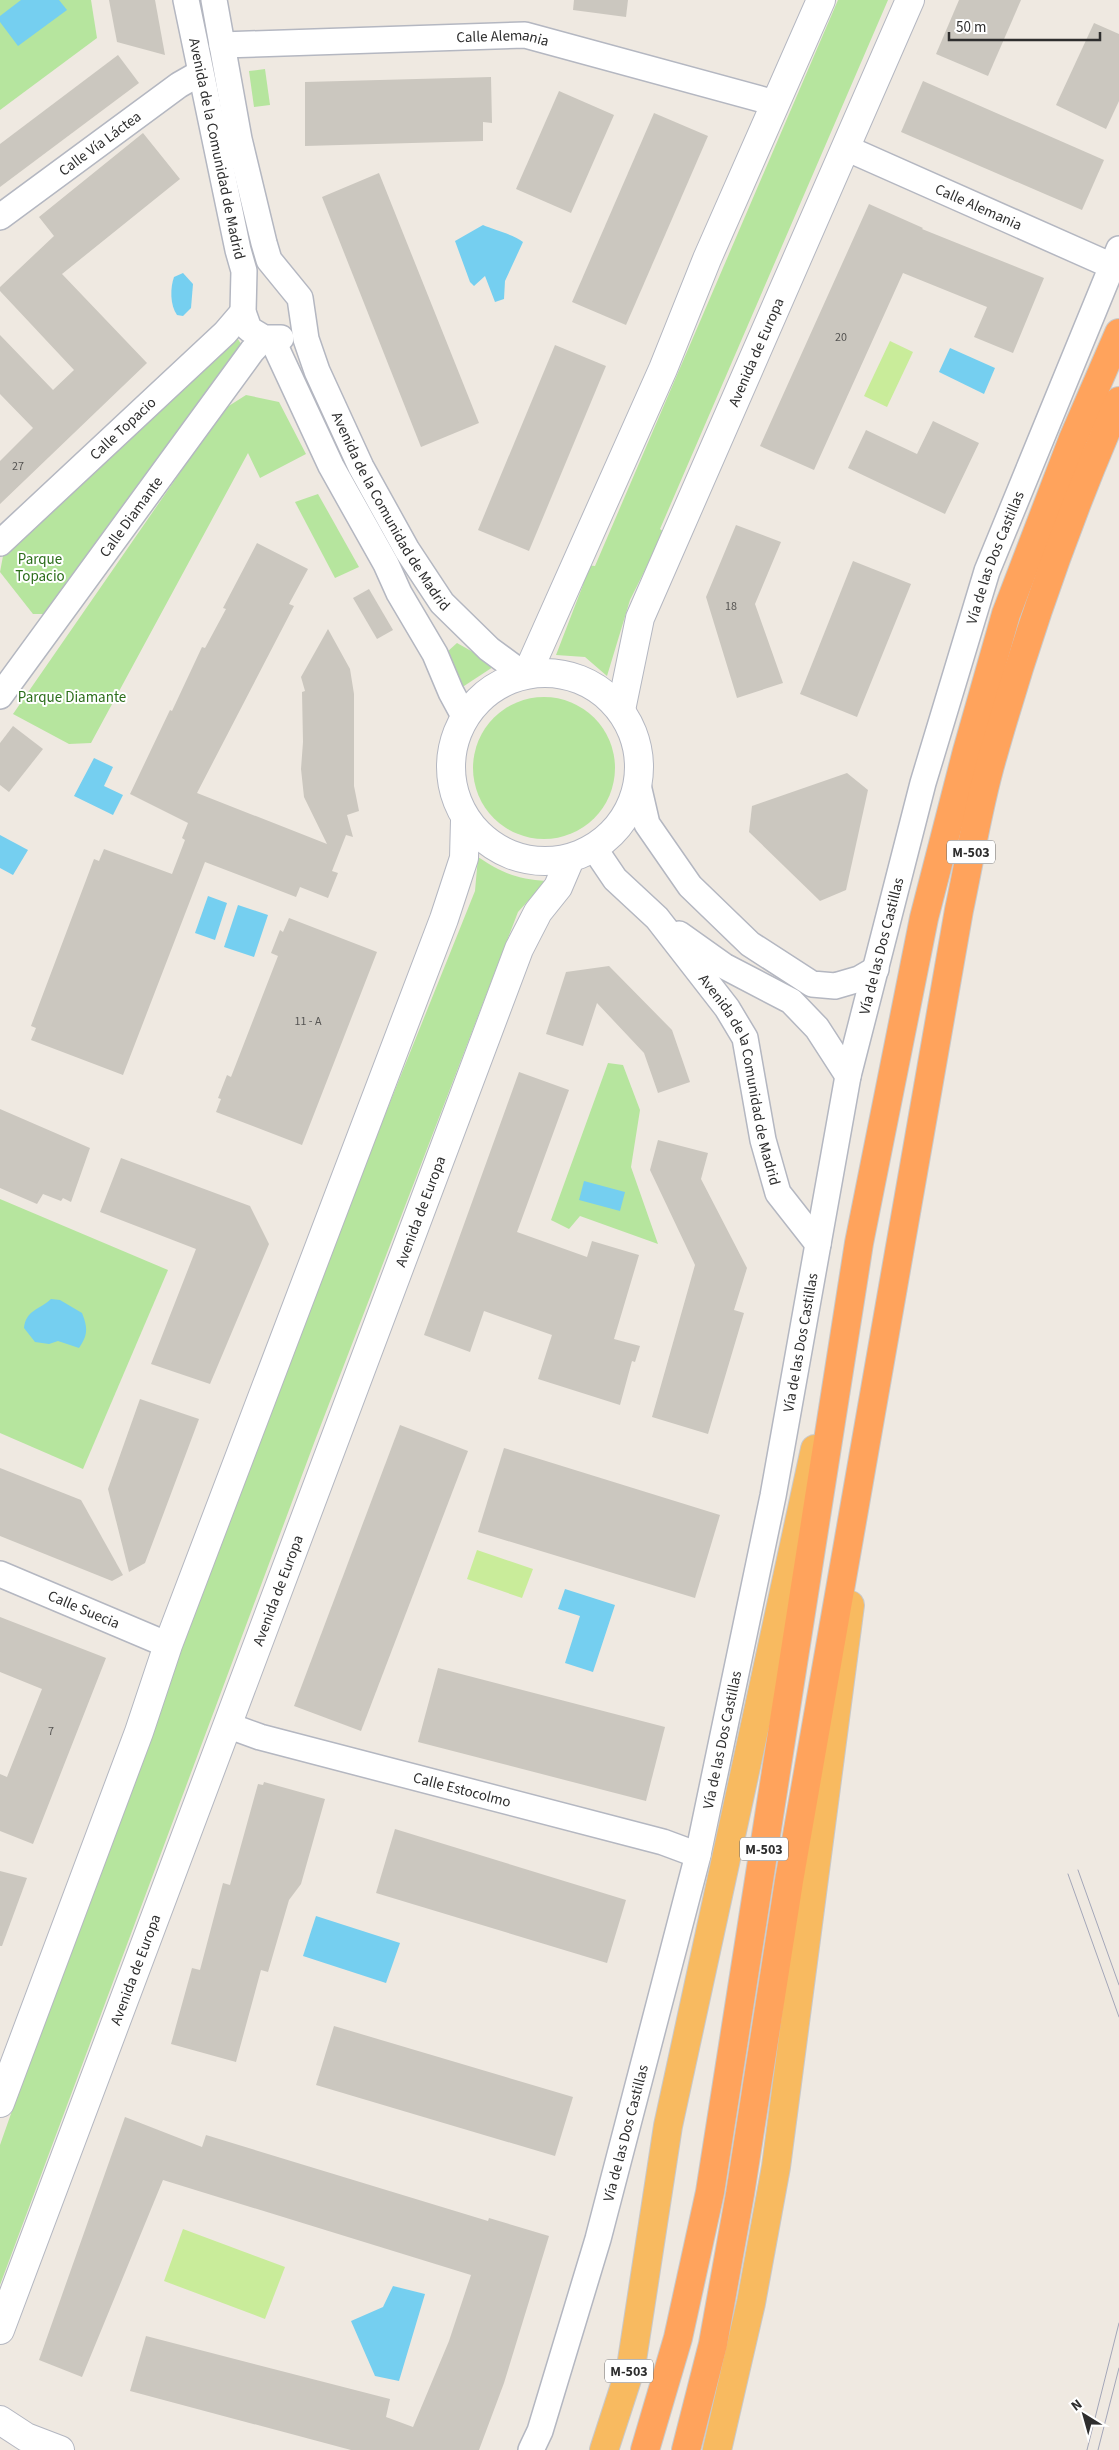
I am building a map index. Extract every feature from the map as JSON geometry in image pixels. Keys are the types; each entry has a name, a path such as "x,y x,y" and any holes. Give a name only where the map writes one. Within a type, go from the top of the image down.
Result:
{"highway":[{"name":"M-503","path":"604,2450 630,2367 668,2126 859,1242 924,918 966,751 1006,614 1073,439 1119,333"},
{"name":"M-503","path":"686,2450 713,2344 740,2194 791,1871 959,910 992,756 1036,618 1099,446 1119,401"},
{"name":"M-503","path":"645,2450 678,2338 710,2192 859,1242"},
{"name":"M-503","path":"717,2450 751,2303 776,2167 886,1321"}],"street":[{"name":"Avenida de la Comunidad de Madrid","path":"186,0 200,73 244,271 244,306"},
{"name":"Avenida de la Comunidad de Madrid","path":"214,0 239,139 264,243 269,260 286,283"},
{"path":"525,674 663,369 775,103 822,0"},
{"name":"Avenida de Europa","path":"621,710 640,618 910,0"},
{"name":"Calle Alemania","path":"222,45 525,35 775,103"},
{"name":"Calle Vía Láctea","path":"0,216 179,85 200,73"},
{"name":"Calle Alemania","path":"846,148 1115,257"},
{"name":"Vía de las Dos Castillas","path":"531,2450 540,2431 598,2239 698,1854 773,1496 848,1076 924,783 987,571 1115,257"},
{"path":"270,280 286,283 300,298 301,318 295,329 285,337 268,339 250,329 244,306 254,286 270,280"},
{"name":"Calle Topacio","path":"0,543 225,333 244,306"},
{"name":"Avenida de la Comunidad de Madrid","path":"301,318 317,371 362,466 407,550 442,603 489,649 525,674"},
{"name":"Avenida de la Comunidad de Madrid","path":"268,339 331,466 386,564 399,593 435,654 451,692 464,716"},
{"name":"Calle Diamante","path":"0,696 252,351 268,339"},
{"path":"525,674 567,674 597,687 621,710 634,733 638,750 640,759 638,785 630,810 619,824 582,853 540,862 511,856 486,842 465,820 451,786 451,750 464,716 489,689 525,674"},
{"path":"638,785 647,824 690,886 750,944 812,984 835,986 859,979 876,969"},
{"path":"0,2102 135,1742 168,1645 444,919 464,858 465,820"},
{"name":"Avenida de la Comunidad de Madrid","path":"582,853 615,879 657,918 724,966 791,1001 817,1028 848,1076"},
{"name":"Avenida de Europa","path":"0,2330 519,949 538,912 582,853"},
{"name":"Avenida de la Comunidad de Madrid","path":"657,918 727,1008 745,1038 763,1140 778,1193 818,1244"},
{"name":"Calle Suecia","path":"0,1574 168,1645"},
{"name":"Calle Estocolmo","path":"227,1725 260,1738 663,1842 698,1854"},
{"path":"0,2420 26,2437 60,2450"}],"green space":[{"path":"0,0 91,0 97,38 0,110"},
{"path":"838,0 888,0 660,529 664,532 630,600 607,676 585,657 556,655 583,585 586,565 595,566"},
{"path":"265,69 270,105 254,107 249,71"},
{"name":"Parque Topacio","path":"234,333 243,347 50,614 33,614 0,572 3,556"},
{"path":"890,341 913,352 887,407 864,396"},
{"name":"Parque Diamante","path":"246,395 279,402 306,454 260,478 248,453 91,743 69,744 13,714 224,409"},
{"path":"318,494 359,567 335,578 295,502"},
{"path":"457,643 496,665 461,688 447,652"},
{"path":"544,697 571,703 583,709 594,718 603,729 609,741 615,768 609,795 603,807 594,818 583,827 571,833 544,839 517,833 505,827 494,818 485,807 479,795 473,768 479,741 485,729 494,718 505,709 517,703"},
{"path":"478,857 510,874 527,879 546,881 518,912 314,1443 0,2285 0,2145 204,1565 475,891"},
{"path":"608,1063 623,1065 640,1110 631,1167 658,1244 580,1216 569,1229 551,1220"},
{"path":"0,1199 168,1270 83,1469 0,1433"},
{"path":"477,1550 533,1569 522,1598 467,1579"},
{"path":"183,2229 285,2267 265,2319 164,2281"}],"water":[{"path":"21,0 59,0 67,10 18,46 0,22 0,16"},
{"path":"483,225 523,242 505,281 504,299 495,302 485,276 474,286 470,282 455,241"},
{"path":"183,273 193,284 191,308 183,316 177,315 175,311 171,291 174,277"},
{"path":"950,348 995,368 984,394 939,372"},
{"path":"94,758 113,767 104,786 123,795 113,815 74,796"},
{"path":"0,835 28,850 13,875 0,868"},
{"path":"208,896 227,903 215,940 195,933"},
{"path":"238,905 268,915 254,957 224,947"},
{"path":"584,1181 625,1192 620,1211 579,1200"},
{"path":"51,1299 60,1300 82,1313 86,1331 79,1348 58,1341 49,1344 35,1342 24,1328 27,1317"},
{"path":"565,1589 615,1605 593,1672 565,1663 580,1616 558,1609"},
{"path":"316,1916 400,1943 386,1983 303,1956"},
{"path":"393,2286 425,2294 399,2381 375,2376 351,2321 383,2307"}],"building":[{"path":"109,0 155,0 165,55 117,42"},
{"path":"574,0 628,0 626,17 573,10"},
{"path":"959,0 1021,0 988,76 936,54"},
{"path":"1094,23 1119,34 1119,101 1106,129 1056,105"},
{"path":"118,55 139,83 0,187 0,144"},
{"path":"491,77 492,123 483,122 483,141 305,146 305,82"},
{"path":"923,81 1104,160 1082,210 901,132"},
{"path":"559,91 614,115 571,213 516,189"},
{"path":"654,113 708,136 626,325 572,302"},
{"path":"143,133 180,179 62,274 147,363 0,504 0,461 33,428 0,394 0,335 53,390 74,370 0,291 0,287 54,236 39,217"},
{"path":"379,173 479,423 421,447 322,197"},
{"path":"869,204 922,229 1044,278 1013,353 974,337 987,307 903,273 814,470 760,446"},
{"path":"555,345 606,366 529,551 478,530"},
{"path":"933,421 979,443 945,514 848,468 866,430 917,454"},
{"path":"736,525 781,542 755,604 783,683 737,698 706,597"},
{"path":"257,543 308,569 289,604 294,606 197,793 327,844 304,797 301,769 303,742 302,692 305,691 301,677 328,629 350,669 354,694 354,786 359,811 347,815 353,837 346,835 332,871 338,873 328,898 300,887 296,897 205,862 123,1075 31,1040 36,1028 31,1026 94,859 99,861 104,849 172,874 185,840 182,838 188,823 130,794 170,710 172,711 202,647 205,648 226,609 223,608"},
{"path":"853,561 911,584 857,717 800,694"},
{"path":"369,589 393,630 377,639 353,598"},
{"path":"13,726 43,749 9,792 0,785 0,743"},
{"path":"847,773 868,790 846,890 820,901 749,832 752,806"},
{"path":"289,918 377,952 302,1145 216,1112 221,1099 218,1098 227,1075 231,1077 278,956 271,953 280,930 283,932"},
{"path":"609,966 672,1030 690,1082 658,1093 644,1053 597,1003 583,1046 546,1034 566,972"},
{"path":"519,1072 569,1090 517,1232 587,1257 592,1241 639,1255 614,1339 640,1346 635,1362 632,1361 620,1405 538,1379 552,1335 484,1311 470,1352 424,1335"},
{"path":"0,1109 90,1148 71,1202 63,1198 61,1201 43,1194 37,1204 0,1188"},
{"path":"658,1140 708,1153 701,1179 747,1268 734,1310 744,1313 708,1434 652,1417 695,1265 650,1170"},
{"path":"121,1158 250,1206 269,1244 210,1384 151,1364 196,1249 100,1212"},
{"path":"140,1399 199,1419 145,1563 129,1572 108,1489"},
{"path":"400,1425 468,1451 361,1731 294,1706"},
{"path":"504,1448 720,1515 695,1598 478,1532"},
{"path":"0,1468 81,1500 123,1575 112,1581 0,1536"},
{"path":"0,1617 106,1658 33,1844 0,1831 0,1774 7,1777 42,1689 0,1672"},
{"path":"438,1668 665,1727 646,1801 418,1742"},
{"path":"264,1782 325,1799 301,1884 289,1900 268,1972 261,1970 236,2062 171,2044 192,1968 200,1970 223,1883 230,1885 258,1784 263,1785"},
{"path":"395,1829 626,1900 607,1963 376,1893"},
{"path":"0,1871 27,1878 2,1946 0,1946"},
{"path":"334,2026 573,2097 555,2156 316,2085"},
{"path":"125,2117 202,2147 206,2135 488,2221 489,2218 549,2236 504,2383 479,2450 351,2450 130,2391 146,2336 390,2399 386,2417 413,2427 449,2341 471,2275 163,2180 82,2377 39,2360"}],"tram line":[{"path":"1078,1870 1119,1985"},
{"path":"1068,1874 1119,2017"},
{"path":"1087,2450 1119,2323"},
{"path":"1098,2450 1119,2368"}]}
